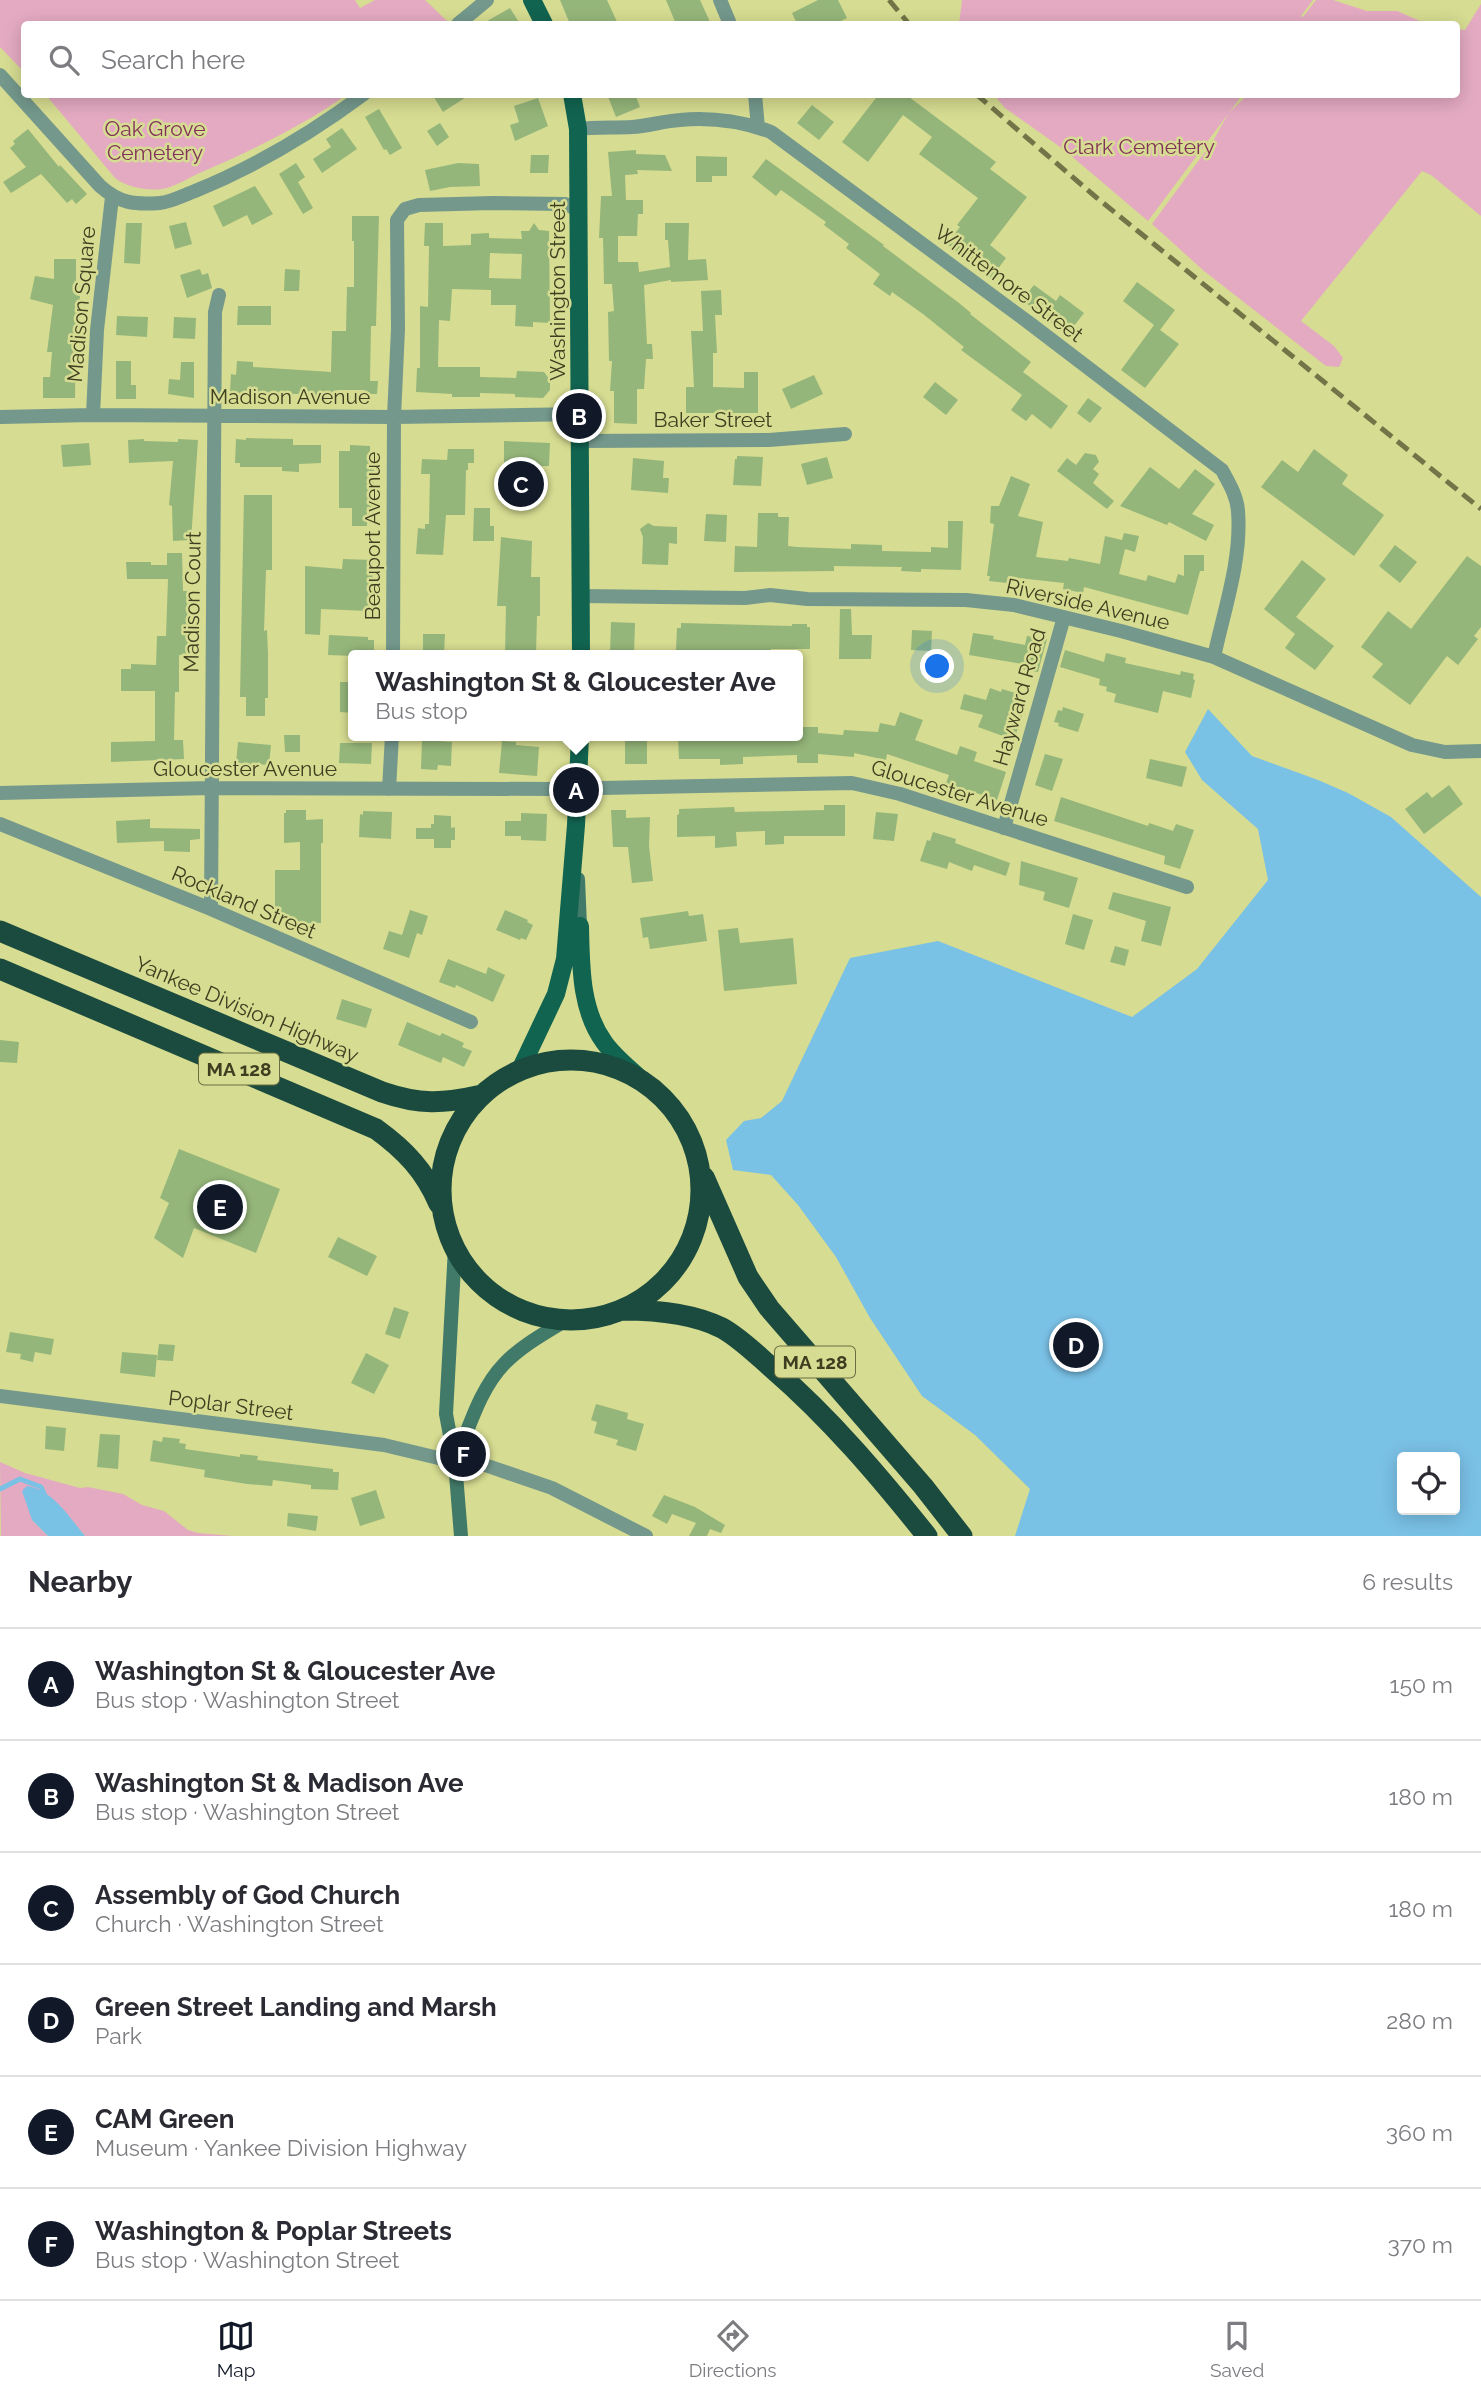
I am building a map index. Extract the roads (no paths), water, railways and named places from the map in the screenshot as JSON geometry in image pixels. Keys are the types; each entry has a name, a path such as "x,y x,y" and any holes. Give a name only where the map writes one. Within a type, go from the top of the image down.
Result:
{"highway":[{"name":"Yankee Division Highway","path":"0,931 393,1096 415,1102 437,1103 482,1095"},
{"name":"MA 128","path":"0,969 376,1129 394,1142 428,1180 455,1248 475,1278 514,1306 566,1320 621,1310 649,1310 694,1317 724,1329 778,1373 840,1434 927,1536"},
{"name":"MA 128","path":"482,1095 499,1081 520,1070 546,1062 571,1060 598,1062 618,1068 646,1084 664,1099 692,1143 700,1168 748,1277 769,1308 923,1486 962,1536"},
{"path":"443,1213 441,1182 446,1154 458,1125 482,1095"},
{"path":"621,1310 661,1284 684,1255 699,1212 700,1168"}],"main road":[{"path":"532,0 542,21"},
{"name":"Washington Street","path":"573,98 578,129 581,650"},
{"path":"520,1070 556,994 565,959 580,741"},
{"path":"576,825 582,977 586,998 598,1031 609,1048 646,1084"},
{"path":"455,1248 446,1414 455,1462 461,1536"},
{"path":"455,1462 483,1395 502,1365 519,1350 566,1320"}],"street":[{"path":"462,21 487,0"},
{"path":"720,0 729,21"},
{"path":"0,75 87,173 112,197 123,202 162,203 209,186 268,155 358,98"},
{"path":"755,98 758,128"},
{"name":"Whittemore Street","path":"578,129 721,119 771,132 1222,470 1233,490 1238,510 1236,555 1214,657"},
{"name":"Madison Square","path":"93,415 97,330 112,197"},
{"name":"Beauport Avenue","path":"393,650 397,220 405,209 419,205 565,204 579,210"},
{"name":"Madison Court","path":"211,909 215,312 219,295"},
{"name":"Madison Avenue","path":"0,417 580,414"},
{"name":"Baker Street","path":"581,440 769,440 845,434"},
{"name":"Riverside Avenue","path":"581,596 770,595 818,599 966,600 1014,605 1214,657 1412,745 1445,752 1481,751"},
{"name":"Hayward Road","path":"1004,828 1064,617"},
{"path":"389,789 392,741"},
{"name":"Gloucester Avenue","path":"0,793 211,788 577,788 852,783 891,791 1187,887"},
{"name":"Rockland Street","path":"0,824 211,909 471,1022"},
{"name":"Poplar Street","path":"0,1396 384,1446 455,1462 485,1465 552,1488 646,1536"}],"water":[{"path":"1208,709 1252,756 1348,793 1391,817 1481,897 1481,1536 1015,1536 1030,1489 975,1435 922,1396 870,1318 836,1257 798,1205 771,1175 733,1170 726,1140 744,1121 761,1118 782,1101 850,958 938,941 1132,1017 1197,969 1268,880 1258,829 1202,780 1185,752"},
{"path":"27,1486 52,1498 85,1536 48,1536 32,1520 22,1491"}],"waterway":[{"path":"0,1489 20,1479 41,1487 47,1501"}],"railway":[{"path":"889,0 906,21"},
{"path":"981,98 1097,198 1481,509"}],"place":[{"name":"Washington St & Madison Ave","path":"579,416"},
{"name":"Assembly of God Church","path":"521,484"},
{"name":"Washington St & Gloucester Ave","path":"576,790"},
{"name":"CAM Green","path":"220,1207"},
{"name":"Green Street Landing and Marsh","path":"1076,1345"},
{"name":"Washington & Poplar Streets","path":"463,1454"}],"park label":[{"name":"Oak Grove Cemetery","path":"155,140"},
{"name":"Clark Cemetery","path":"1139,146"}]}
